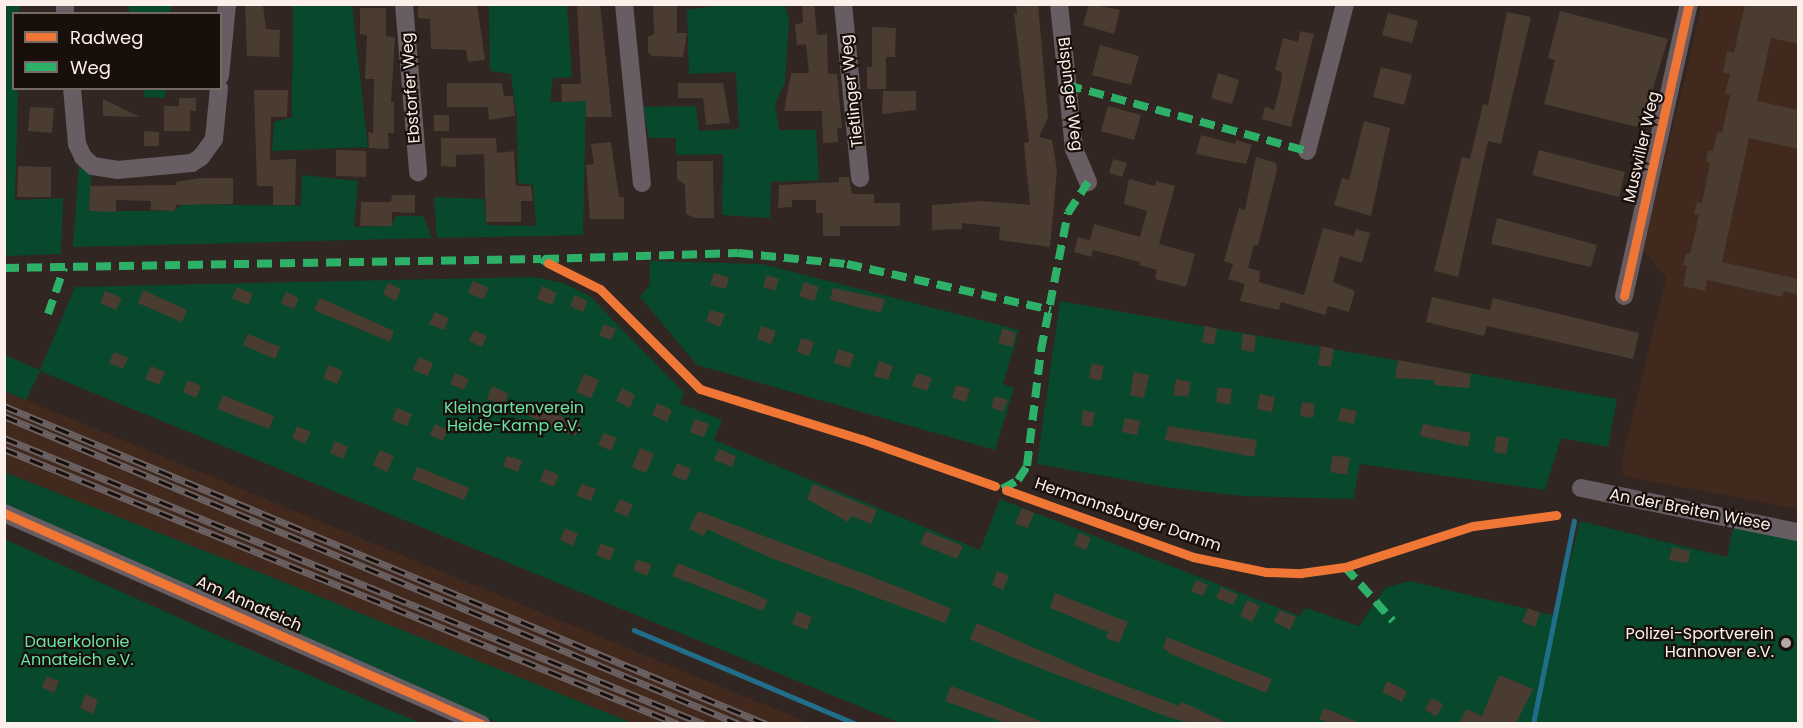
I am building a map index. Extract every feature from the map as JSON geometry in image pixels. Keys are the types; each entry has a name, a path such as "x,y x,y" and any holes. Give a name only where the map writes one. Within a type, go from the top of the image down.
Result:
{"street":[{"path":"222,55 227,4"},
{"name":"Ebstorfer Weg","path":"404,4 418,172"},
{"path":"624,4 642,183"},
{"name":"Tietlinger Weg","path":"843,4 861,178"},
{"name":"Bispinger Weg","path":"1059,4 1074,149 1088,182"},
{"path":"1307,151 1345,4"},
{"name":"Muswiller Weg","path":"1624,296 1689,4"},
{"path":"72,90 77,144 83,157 93,166 117,170 192,163 201,157 214,139 219,90"},
{"name":"An der Breiten Wiese","path":"1581,488 1798,532"},
{"name":"Am Annateich","path":"4,513 480,723"}],"shaded area":[{"path":"1702,5 1798,5 1798,509 1623,476 1623,456 1666,278 1643,250"},
{"path":"4,391 809,723 632,723 5,472"}],"green space":[{"path":"4,5 19,5 19,12 12,12 12,90 18,90 15,200 63,198 61,254 5,256"},
{"path":"129,5 171,5 170,12 129,12"},
{"path":"293,5 352,5 368,147 272,151 274,122 292,117"},
{"path":"489,5 567,5 572,77 553,78 550,102 586,101 583,235 437,238 434,197 484,199 486,225 536,226 533,185 518,183 517,120 511,74 490,71"},
{"path":"721,5 785,5 789,21 785,82 775,104 779,130 816,130 819,180 771,182 770,218 722,215 723,154 676,155 676,138 649,138 643,107 696,106 699,131 739,129 736,72 689,74 687,10"},
{"path":"144,90 166,90 165,98 144,97"},
{"path":"79,165 91,171 90,211 175,211 182,204 301,206 302,175 358,181 354,227 391,226 396,216 423,216 432,238 73,247"},
{"path":"650,261 762,264 1019,330 1003,384 1014,388 995,450 697,365 640,297 650,285"},
{"name":"Kleingartenverein Heide-Kamp e.V.","path":"534,277 563,283 590,296 684,393 680,403 722,420 714,440 980,550 1000,499 1299,616 1306,608 1359,626 1385,588 1410,581 1556,616 1580,521 1727,557 1735,519 1798,532 1798,723 900,723 40,371 26,400 5,391 5,355 40,370 75,287"},
{"path":"1060,301 1617,399 1608,447 1561,438 1545,490 1360,464 1353,499 1241,496 1166,487 1037,464"},
{"path":"4,472 632,723 499,723 5,506"},
{"name":"Dauerkolonie Annateich e.V.","path":"4,539 239,645 420,723 5,723"}],"building":[{"path":"245,4 263,5 266,29 280,30 279,57 247,56"},
{"path":"477,4 485,60 468,62 466,50 431,49 430,19 418,18 418,5"},
{"path":"577,4 600,4 612,117 586,117 586,101 562,102 561,84 581,84"},
{"path":"653,4 677,4 677,33 687,33 683,57 652,56 648,53 648,37 654,34"},
{"path":"802,4 814,4 817,35 827,34 828,74 837,74 842,128 837,128 838,142 823,143 822,111 784,111 791,73 809,73 806,44 797,45 795,24 803,23"},
{"path":"1016,4 1038,4 1048,117 1039,137 1052,140 1057,170 1050,247 999,240 1000,227 962,223 962,229 932,230 932,205 982,201 1030,205 1024,143 1029,142 1014,13 1017,14"},
{"path":"1089,4 1120,10 1114,34 1083,25"},
{"path":"1745,4 1798,4 1798,44 1771,38 1757,101 1798,110 1798,149 1749,138 1722,262 1798,279 1798,295 1784,291 1782,297 1707,280 1705,291 1683,286 1687,266 1683,265 1686,253 1690,254 1699,215 1694,214 1697,202 1702,203 1710,163 1706,162 1708,150 1713,151 1717,132 1722,133 1730,95 1725,94 1730,74 1723,73 1727,51 1734,53"},
{"path":"360,8 386,8 386,36 395,37 391,102 394,102 394,133 388,133 389,149 369,148 368,132 373,133 374,79 365,79 367,35 360,34"},
{"path":"1560,11 1668,39 1641,128 1544,104 1555,60 1548,58"},
{"path":"1507,12 1531,17 1501,144 1488,141 1458,277 1434,271 1462,157 1470,159 1483,104 1488,105"},
{"path":"1388,13 1418,21 1412,43 1382,35"},
{"path":"872,27 896,28 895,57 886,57 886,89 867,89 867,67 872,67"},
{"path":"1300,31 1314,34 1291,127 1262,119 1265,107 1274,110 1281,83 1282,72 1275,70 1283,38 1298,42"},
{"path":"1100,45 1139,56 1131,85 1092,75"},
{"path":"1381,67 1412,75 1404,105 1373,97"},
{"path":"1218,73 1239,80 1232,104 1211,98"},
{"path":"447,83 502,83 504,96 513,96 515,116 489,120 488,107 447,107"},
{"path":"678,83 723,83 730,123 706,125 703,98 678,98"},
{"path":"254,90 288,90 287,117 271,117 270,160 296,159 295,205 273,205 273,186 257,186"},
{"path":"883,91 916,91 916,110 882,114"},
{"path":"179,98 196,98 196,111 190,111 190,131 164,131 164,106 179,106"},
{"path":"103,99 140,117 103,116"},
{"path":"1108,106 1141,115 1134,140 1101,131"},
{"path":"30,107 54,108 52,133 28,131"},
{"path":"434,115 449,115 449,131 434,131"},
{"path":"1364,121 1390,128 1371,216 1334,205 1342,178 1349,180"},
{"path":"144,131 159,132 159,146 144,146"},
{"path":"1201,135 1235,144 1236,140 1252,145 1246,164 1196,154"},
{"path":"441,138 496,138 497,153 514,151 516,186 531,186 533,201 521,201 521,222 486,222 484,154 456,155 456,167 441,166"},
{"path":"611,142 619,197 624,197 624,219 590,219 586,165 594,164 591,144"},
{"path":"336,150 366,151 366,177 336,176"},
{"path":"1539,150 1625,172 1619,197 1532,175"},
{"path":"1256,157 1276,163 1277,170 1258,245 1254,245 1248,268 1260,271 1259,282 1304,295 1323,228 1354,236 1356,229 1370,233 1362,263 1340,256 1333,282 1355,291 1349,312 1328,306 1325,315 1281,302 1279,310 1240,301 1245,284 1228,279 1233,264 1224,261 1239,208 1245,210"},
{"path":"1113,159 1127,163 1122,177 1109,173"},
{"path":"677,161 713,161 714,218 695,218 686,214 685,185 677,179"},
{"path":"18,166 51,167 51,197 17,197"},
{"path":"839,177 849,177 852,194 874,194 874,203 900,203 900,226 840,226 840,236 823,236 823,213 816,213 816,200 792,200 792,207 778,208 779,185 839,182"},
{"path":"201,178 233,178 233,204 176,205 175,211 151,210 151,201 116,200 116,212 89,211 90,186 176,185 176,182"},
{"path":"1129,179 1155,186 1156,181 1175,186 1159,244 1195,254 1186,287 1155,279 1157,270 1139,265 1140,262 1093,250 1091,257 1074,252 1078,237 1090,240 1094,224 1140,237 1147,211 1124,204"},
{"path":"392,195 415,195 415,213 392,212 392,226 360,226 361,202 391,202"},
{"path":"1497,218 1597,245 1591,267 1491,244"},
{"path":"714,273 729,277 726,289 710,285"},
{"path":"767,275 779,279 775,291 763,287"},
{"path":"473,281 489,288 483,299 468,293"},
{"path":"804,282 819,287 814,301 799,296"},
{"path":"388,283 401,289 396,301 383,294"},
{"path":"542,286 557,293 552,305 537,299"},
{"path":"237,287 253,294 248,305 232,298"},
{"path":"833,288 885,299 881,313 830,300"},
{"path":"143,290 187,310 182,322 138,303"},
{"path":"105,291 122,298 116,310 100,303"},
{"path":"286,292 299,298 294,309 281,303"},
{"path":"575,295 588,301 583,312 570,306"},
{"path":"1432,297 1490,310 1493,298 1639,333 1633,359 1487,326 1484,336 1426,322"},
{"path":"320,298 394,331 390,342 314,310"},
{"path":"710,310 725,314 720,327 706,321"},
{"path":"435,312 449,318 444,330 429,324"},
{"path":"604,324 616,329 611,340 599,335"},
{"path":"761,326 776,331 771,344 757,339"},
{"path":"1205,326 1217,329 1214,345 1202,342"},
{"path":"1003,328 1016,333 1012,347 998,343"},
{"path":"474,330 487,336 482,347 469,341"},
{"path":"248,334 280,347 275,359 243,345"},
{"path":"1243,334 1256,336 1254,352 1241,350"},
{"path":"801,338 814,342 809,356 797,352"},
{"path":"1321,346 1334,349 1331,367 1318,365"},
{"path":"838,349 854,354 850,368 834,363"},
{"path":"114,352 128,358 123,369 109,363"},
{"path":"419,357 433,363 428,376 413,370"},
{"path":"1398,360 1471,374 1469,388 1434,385 1434,380 1395,378"},
{"path":"879,361 893,366 888,380 874,376"},
{"path":"1092,363 1104,366 1101,381 1089,378"},
{"path":"329,365 343,371 337,384 323,378"},
{"path":"151,366 165,372 159,385 145,379"},
{"path":"1134,372 1149,375 1144,398 1130,395"},
{"path":"455,373 469,379 464,390 450,384"},
{"path":"917,373 932,378 927,391 912,386"},
{"path":"584,374 599,380 591,398 576,392"},
{"path":"1176,379 1191,382 1188,397 1173,395"},
{"path":"188,380 201,386 196,398 183,392"},
{"path":"956,385 970,389 966,402 952,398"},
{"path":"492,386 509,394 504,405 487,399"},
{"path":"1218,387 1232,389 1230,405 1216,402"},
{"path":"622,388 635,395 630,408 616,401"},
{"path":"1260,394 1275,397 1272,412 1257,409"},
{"path":"223,395 274,416 269,429 217,409"},
{"path":"995,396 1008,400 1003,412 991,407"},
{"path":"1302,402 1315,404 1313,418 1300,416"},
{"path":"529,403 581,424 575,436 524,414"},
{"path":"657,403 672,410 667,422 652,415"},
{"path":"397,408 412,414 407,426 392,420"},
{"path":"1341,408 1357,411 1354,424 1338,420"},
{"path":"1083,410 1095,413 1092,427 1081,425"},
{"path":"1125,418 1140,421 1137,435 1122,432"},
{"path":"695,419 709,424 704,437 690,432"},
{"path":"435,424 448,430 443,441 430,435"},
{"path":"1423,424 1471,433 1468,447 1420,436"},
{"path":"297,426 311,432 305,444 292,438"},
{"path":"1168,426 1257,440 1254,457 1165,440"},
{"path":"604,433 617,438 611,451 598,445"},
{"path":"1496,436 1509,438 1506,454 1494,452"},
{"path":"335,441 348,447 343,459 330,453"},
{"path":"640,448 654,454 646,473 632,467"},
{"path":"719,449 736,456 732,467 714,460"},
{"path":"380,450 394,456 387,472 373,465"},
{"path":"1333,455 1350,458 1347,475 1330,472"},
{"path":"507,456 522,460 518,472 503,466"},
{"path":"677,463 691,469 686,481 672,475"},
{"path":"417,467 469,488 464,500 412,479"},
{"path":"545,469 559,475 554,487 540,481"},
{"path":"582,484 596,489 591,501 576,495"},
{"path":"813,484 877,510 871,524 851,516 848,522 807,499"},
{"path":"620,499 633,505 627,517 614,511"},
{"path":"1022,508 1034,513 1028,528 1015,524"},
{"path":"698,511 951,609 945,623 766,556 707,529 704,536 689,529"},
{"path":"565,528 578,534 573,546 560,540"},
{"path":"926,531 963,546 957,559 920,544"},
{"path":"1079,533 1091,538 1086,550 1074,545"},
{"path":"601,543 615,549 610,561 596,555"},
{"path":"1672,547 1690,551 1688,563 1669,560"},
{"path":"637,560 652,564 647,576 633,570"},
{"path":"678,563 768,600 763,611 672,576"},
{"path":"997,571 1009,576 1003,590 992,585"},
{"path":"1196,580 1208,585 1203,596 1191,591"},
{"path":"1221,587 1238,595 1233,605 1216,598"},
{"path":"1055,593 1128,622 1119,643 1106,638 1108,632 1050,608"},
{"path":"1247,600 1260,606 1252,622 1240,616"},
{"path":"1528,608 1540,613 1535,627 1522,622"},
{"path":"1279,610 1296,617 1290,630 1274,622"},
{"path":"797,611 812,617 807,630 792,624"},
{"path":"977,623 1090,672 1179,706 1181,702 1227,723 1190,723 1171,718 1011,657 970,639"},
{"path":"1167,637 1272,679 1266,693 1171,654 1163,648"},
{"path":"1499,675 1533,689 1516,723 1459,723 1466,709 1482,716"},
{"path":"47,676 59,681 54,693 42,687"},
{"path":"1387,681 1407,691 1402,702 1382,692"},
{"path":"951,686 1044,723 1005,723 945,701"},
{"path":"86,694 98,700 93,714 80,708"},
{"path":"1431,698 1443,704 1437,716 1425,710"},
{"path":"1324,708 1360,723 1330,723 1319,719"}],"waterway":[{"path":"1533,724 1574,521"},
{"path":"634,630 856,724"}],"railway":[{"path":"4,406 766,724"},
{"path":"4,416 739,724"},
{"path":"4,438 704,724"},
{"path":"4,449 678,724"}],"marked path":[{"path":"1067,85 1307,151"},
{"path":"1002,489 1018,480 1027,466 1041,350 1068,213 1088,182"},
{"path":"544,259 738,253 847,264 1051,310"},
{"path":"4,268 541,259 548,263"},
{"path":"48,314 64,268"},
{"path":"1345,567 1393,621"}],"cycle path":[{"path":"1624,296 1689,4"},
{"path":"548,263 600,289 700,389 861,439 995,486"},
{"name":"Hermannsburger Damm","path":"1006,490 1193,557 1266,572 1301,573 1345,567 1473,526 1556,515"},
{"path":"4,513 481,724"}],"place":[{"name":"Polizei-Sportverein Hannover e.V.","path":"1786,643"}]}
